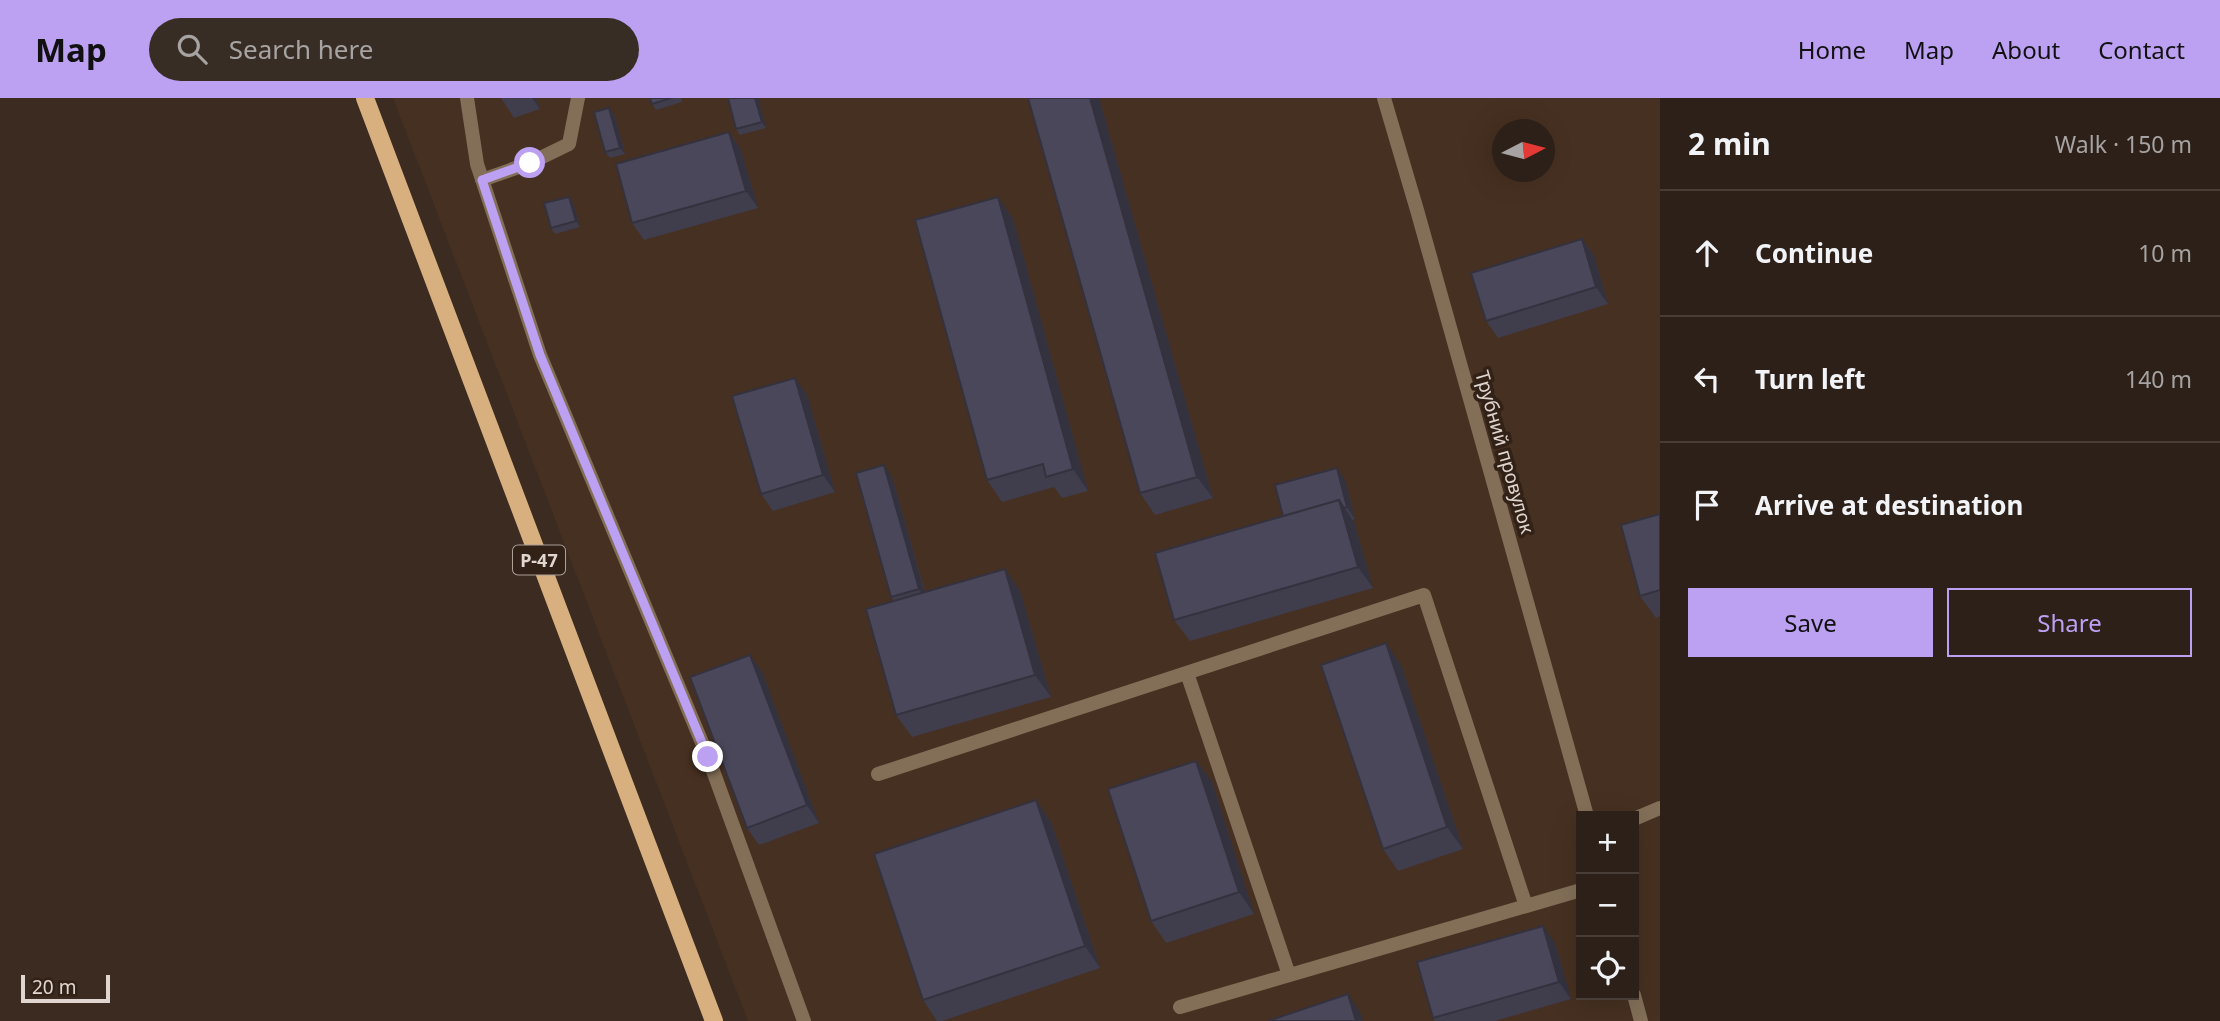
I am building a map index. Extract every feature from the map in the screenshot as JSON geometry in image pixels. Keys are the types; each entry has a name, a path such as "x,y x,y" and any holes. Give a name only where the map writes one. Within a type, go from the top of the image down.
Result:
{"main road":[{"name":"Р-47","path":"365,98 714,1021"}],"street":[{"path":"467,98 477,164 540,355 708,757 804,1021"},
{"path":"482,180 530,163 569,144 578,98"},
{"name":"Трубний провулок","path":"1384,98 1586,811"},
{"path":"878,774 1424,595 1526,906"},
{"path":"1187,673 1289,975"},
{"path":"1639,817 1660,808"},
{"path":"1180,1007 1576,891"},
{"path":"1635,1000 1640,1021"}],"shaded area":[{"path":"393,98 1660,98 1660,1021 748,1021"}],"building":[{"path":"650,98 671,98 652,104"},
{"path":"728,98 755,98 762,122 736,129"},
{"path":"1028,98 1090,98 1197,477 1140,493"},
{"path":"609,108 620,148 605,152 594,112"},
{"path":"729,132 746,191 632,223 616,164"},
{"path":"569,197 576,221 551,228 544,203"},
{"path":"998,197 1073,469 1046,477 1043,464 987,480 915,220"},
{"path":"1582,239 1596,287 1486,321 1471,273"},
{"path":"795,378 823,475 761,494 732,396"},
{"path":"884,465 919,589 891,597 856,473"},
{"path":"1337,468 1347,507 1344,508 1339,500 1283,516 1275,485"},
{"path":"1339,500 1358,567 1174,620 1155,553"},
{"path":"1660,514 1660,590 1640,596 1621,525"},
{"path":"1005,569 1035,675 896,715 866,609"},
{"path":"1386,643 1447,827 1383,849 1321,665"},
{"path":"750,655 807,805 747,828 690,677"},
{"path":"1196,761 1239,892 1151,921 1108,789"},
{"path":"1036,800 1085,946 923,1000 874,854"},
{"path":"1543,926 1559,982 1433,1018 1417,962"},
{"path":"1348,994 1356,1021 1268,1021"}],"route":[{"path":"530,163 482,180 540,355 708,757"}]}
